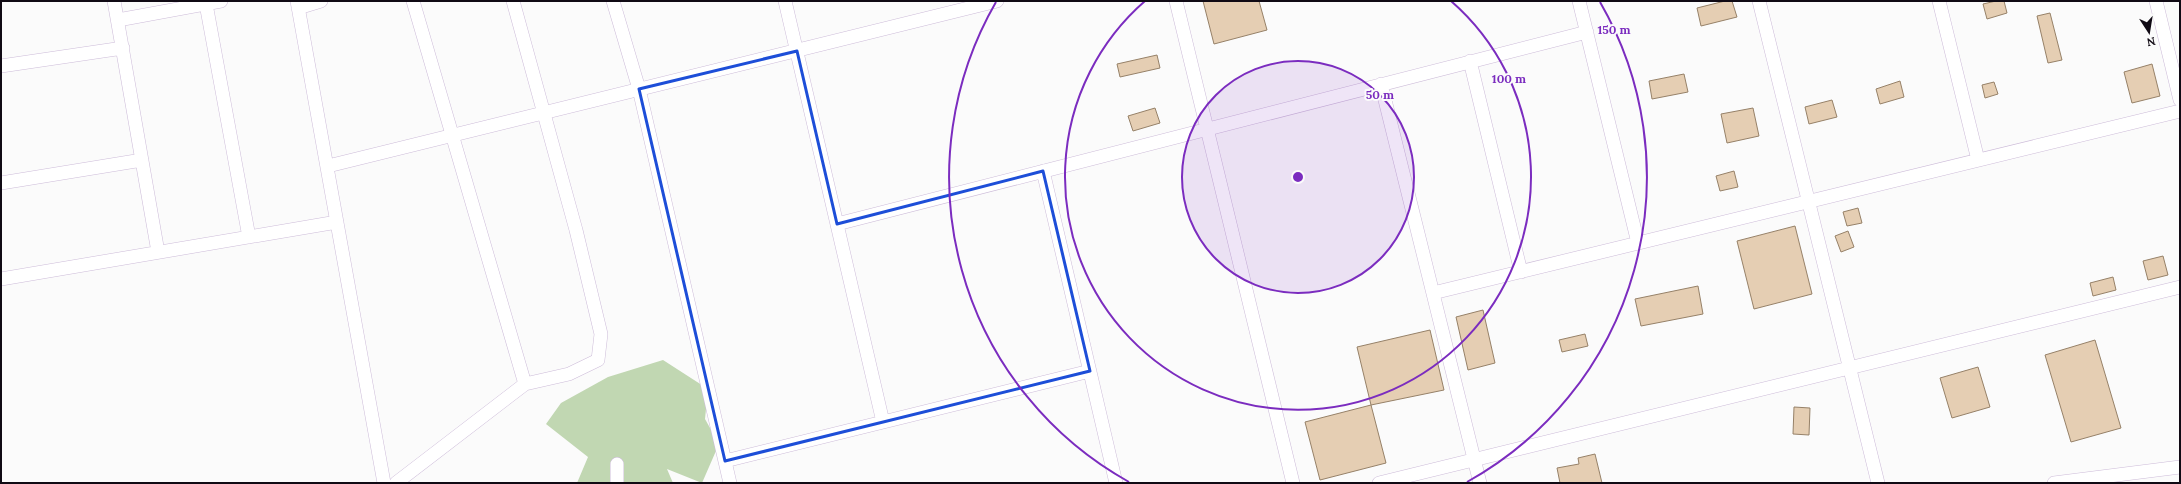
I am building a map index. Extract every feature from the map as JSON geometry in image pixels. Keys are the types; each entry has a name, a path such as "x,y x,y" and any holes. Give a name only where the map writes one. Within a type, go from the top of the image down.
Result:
{"street":[{"path":"114,1 158,252"},
{"path":"118,20 221,1"},
{"path":"321,1 298,4 384,483"},
{"path":"413,1 525,384"},
{"path":"396,483 525,384 569,374 598,360 601,334 576,230 513,1"},
{"path":"613,1 639,89 730,483"},
{"path":"785,1 883,422"},
{"path":"328,166 997,1"},
{"path":"1176,1 1293,483"},
{"path":"1579,1 1638,243"},
{"path":"1759,1 1878,483"},
{"path":"1939,1 1978,160"},
{"path":"2156,1 2180,100"},
{"path":"206,4 249,237"},
{"path":"837,224 1587,32"},
{"path":"1,66 123,48"},
{"path":"1470,61 1521,272"},
{"path":"1381,84 1480,483"},
{"path":"1433,293 2180,111"},
{"path":"1,183 142,160"},
{"path":"1043,171 1116,483"},
{"path":"1,279 337,222"},
{"path":"1379,483 2180,287"},
{"path":"725,461 1090,371"},
{"path":"617,464 617,483"},
{"path":"2054,483 2180,467"}],"highlighted area":[{"path":"797,51 837,224 1043,171 1090,371 725,461 639,89"}],"green space":[{"path":"663,360 708,389 705,419 719,444 702,483 667,469 673,483 577,483 588,457 546,424 561,403 608,377"}],"building":[{"path":"1203,1 1259,1 1267,30 1214,44"},
{"path":"1725,1 1732,1 1737,17 1701,26 1697,8"},
{"path":"2004,1 2007,13 1987,19 1983,4"},
{"path":"2050,13 2062,60 2048,63 2037,16"},
{"path":"1157,55 1160,68 1120,77 1117,64"},
{"path":"2152,64 2160,96 2132,103 2124,72"},
{"path":"1684,74 1688,92 1652,99 1649,81"},
{"path":"1900,81 1904,97 1880,104 1876,89"},
{"path":"1994,82 1998,94 1985,98 1982,85"},
{"path":"1832,100 1837,117 1809,124 1805,107"},
{"path":"1155,108 1160,123 1133,131 1128,116"},
{"path":"1753,108 1759,136 1727,143 1721,114"},
{"path":"1734,171 1738,187 1720,191 1716,176"},
{"path":"1858,208 1862,223 1847,226 1843,212"},
{"path":"1795,226 1812,294 1754,309 1737,241"},
{"path":"1848,231 1854,247 1841,252 1835,236"},
{"path":"2163,256 2168,275 2148,280 2143,261"},
{"path":"2113,277 2116,290 2093,296 2090,283"},
{"path":"1698,286 1703,314 1641,326 1635,299"},
{"path":"1483,310 1495,363 1468,370 1456,317"},
{"path":"1430,330 1444,390 1371,405 1357,347"},
{"path":"1585,334 1588,346 1562,352 1559,340"},
{"path":"2095,340 2121,428 2071,442 2045,355"},
{"path":"1978,367 1990,407 1952,418 1940,378"},
{"path":"1371,405 1386,463 1320,480 1305,422"},
{"path":"1794,407 1810,408 1809,435 1793,434"},
{"path":"1595,454 1602,483 1560,483 1557,468 1579,464 1578,458"}]}
